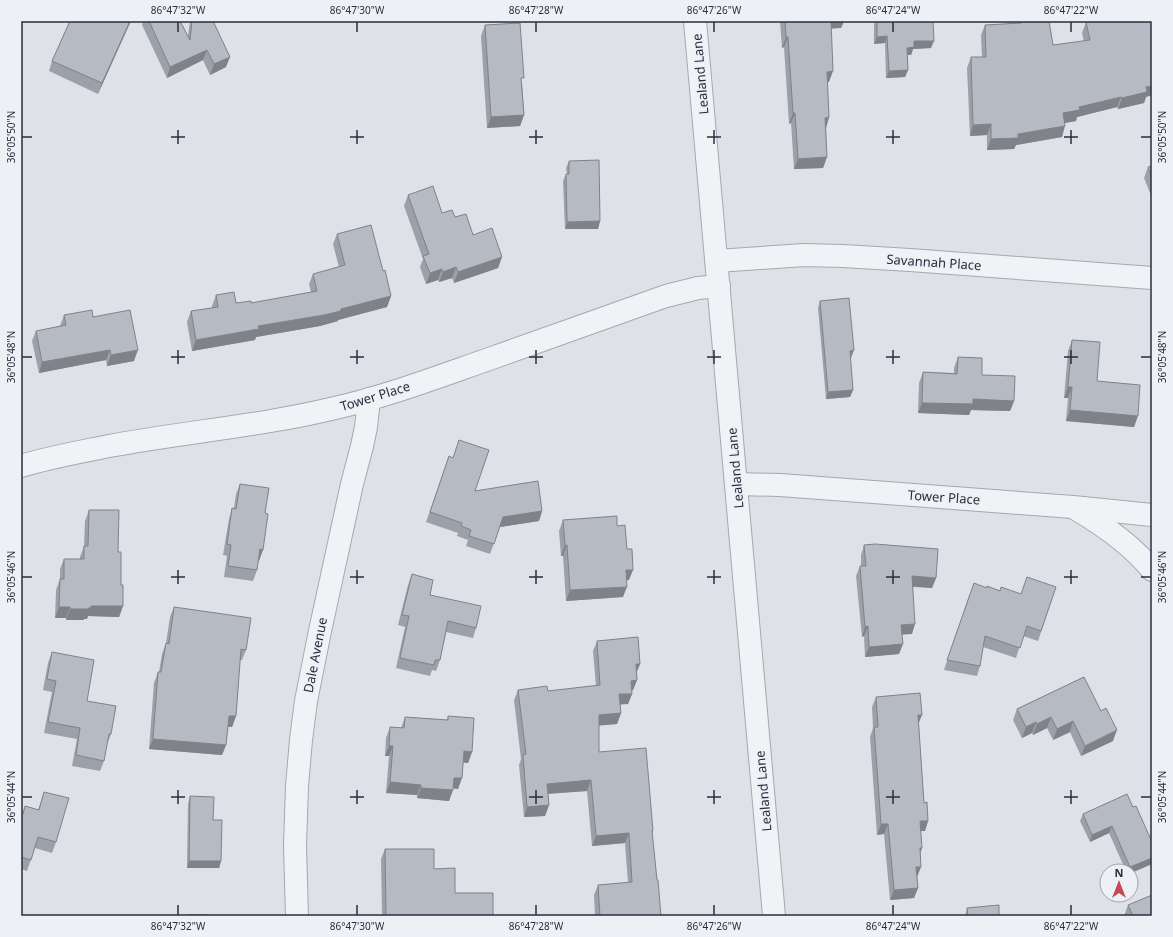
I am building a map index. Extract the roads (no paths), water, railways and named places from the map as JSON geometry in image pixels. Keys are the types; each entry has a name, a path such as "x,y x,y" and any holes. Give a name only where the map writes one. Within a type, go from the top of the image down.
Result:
{"street":[{"name":"Lealand Lane","path":"695,21 774,916"},
{"name":"Savannah Place","path":"717,261 804,255 843,256 1152,278"},
{"name":"Tower Place","path":"21,466 88,450 151,438 280,419 369,399 453,372 666,296 698,288 718,286"},
{"name":"Dale Avenue","path":"297,916 295,846 297,786 306,701 352,484 366,427 369,399"},
{"name":"Tower Place","path":"736,484 780,485 1073,507 1152,515"},
{"path":"1073,507 1090,517 1119,539 1136,553 1152,570"}]}
